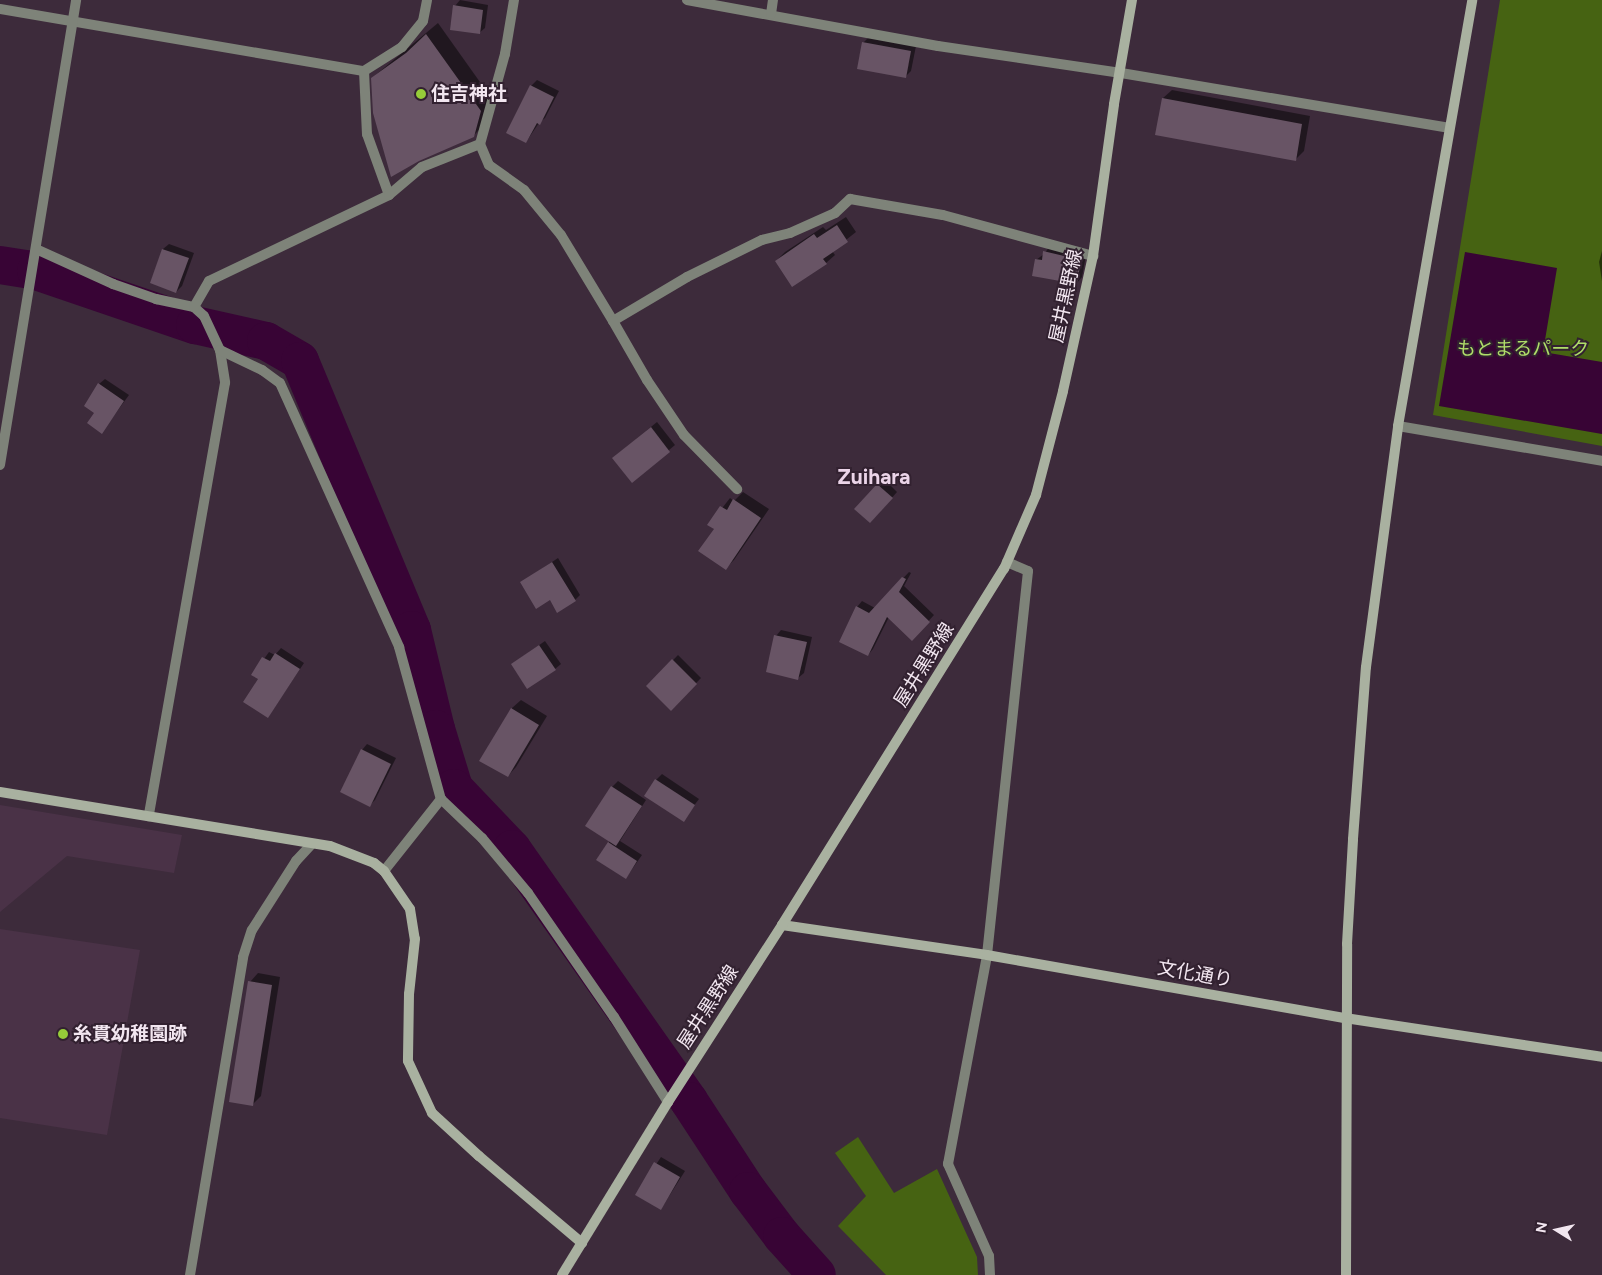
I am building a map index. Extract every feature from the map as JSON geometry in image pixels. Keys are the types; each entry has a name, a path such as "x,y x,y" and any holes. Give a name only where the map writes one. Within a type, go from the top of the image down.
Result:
{"street":[{"path":"0,465 76,0"},
{"path":"0,9 364,71 402,46 423,21 427,0"},
{"path":"514,0 505,54 480,144 489,165 524,190 561,235 646,380 684,435 737,489"},
{"path":"687,0 938,46 1121,73 1448,128"},
{"path":"771,14 773,0"},
{"name":"屋井黒野線","path":"562,1275 668,1102 782,925 1007,562 1036,495 1063,391 1093,256 1132,0"},
{"path":"1346,1275 1345,1018 1353,839 1366,667 1398,426 1448,128 1472,0"},
{"path":"364,71 367,134 389,195"},
{"path":"194,307 209,281 389,195 422,167 480,144"},
{"path":"613,321 688,278 762,240 790,233 834,212 850,199 944,215 1093,256"},
{"path":"36,249 139,293 156,299 194,307 204,316 220,350 224,383 149,816"},
{"path":"220,350 262,370 280,382 399,648 441,799 482,838 528,893 614,1017 668,1102"},
{"path":"1398,426 1602,462"},
{"path":"990,1275 989,1256 948,1164 987,955 1028,571 1007,562"},
{"path":"0,792 312,844 338,849 374,863 384,871 410,909 415,939 409,994 408,1061 432,1113 479,1156 582,1243"},
{"path":"384,871 441,799"},
{"path":"190,1275 244,958 252,930 296,861 312,844"},
{"name":"文化通り","path":"782,925 987,955 1345,1018 1602,1057"}],"shaded area":[{"path":"1465,252 1557,268 1543,352 1602,362 1602,434 1439,406"},
{"path":"0,805 182,835 174,873 67,856 0,912"},
{"name":"糸貫幼稚園跡","path":"0,929 140,950 107,1135 0,1118"}],"green space":[{"name":"もとまるパーク","path":"1500,0 1602,0 1602,446 1433,415"},
{"path":"858,1137 894,1193 937,1169 977,1257 978,1275 886,1275 838,1226 866,1196 835,1153"}],"building":[{"path":"453,5 483,10 480,34 450,30"},
{"name":"住吉神社","path":"426,34 481,111 474,137 419,161 391,177 373,113 371,78 406,53"},
{"path":"862,42 911,51 906,78 857,69"},
{"path":"530,85 554,97 540,125 537,123 526,143 506,133"},
{"path":"1162,98 1302,124 1296,161 1155,135"},
{"path":"837,225 848,242 823,259 827,264 792,287 775,261 814,234 817,238"},
{"path":"162,249 189,258 176,293 150,283"},
{"path":"1043,251 1081,260 1077,284 1032,276 1035,259 1042,260"},
{"path":"98,383 124,401 102,434 87,423 94,413 84,406"},
{"path":"651,427 670,452 632,483 612,458"},
{"path":"877,484 893,498 870,523 854,509"},
{"path":"733,499 761,518 726,570 698,551 714,529 707,525 720,506 727,510"},
{"path":"552,562 576,601 557,613 550,600 536,609 520,582"},
{"path":"902,577 906,579 899,592 930,622 912,641 887,617 868,656 839,642 856,606 869,613"},
{"path":"774,635 807,642 798,680 766,672"},
{"path":"539,645 556,670 527,689 511,664"},
{"path":"275,653 300,669 268,718 243,702 258,679 251,675 262,657 270,661"},
{"path":"672,659 697,684 671,711 646,686"},
{"path":"511,708 539,725 508,777 479,761"},
{"path":"361,749 391,764 370,807 340,792"},
{"path":"655,779 695,805 684,822 644,796"},
{"path":"611,786 642,806 616,846 585,826"},
{"path":"608,842 637,861 626,879 596,860"},
{"path":"248,981 272,985 253,1106 229,1102"},
{"path":"654,1162 680,1177 661,1210 635,1195"}],"waterway":[{"path":"0,265 36,271 195,325 266,341 300,361 412,630 436,729 454,788 512,849 689,1101 748,1191 782,1236 817,1275"}],"place":[{"name":"住吉神社","path":"421,94"},
{"name":"糸貫幼稚園跡","path":"63,1034"}],"district":[{"name":"Zuihara","path":"874,477"}]}
